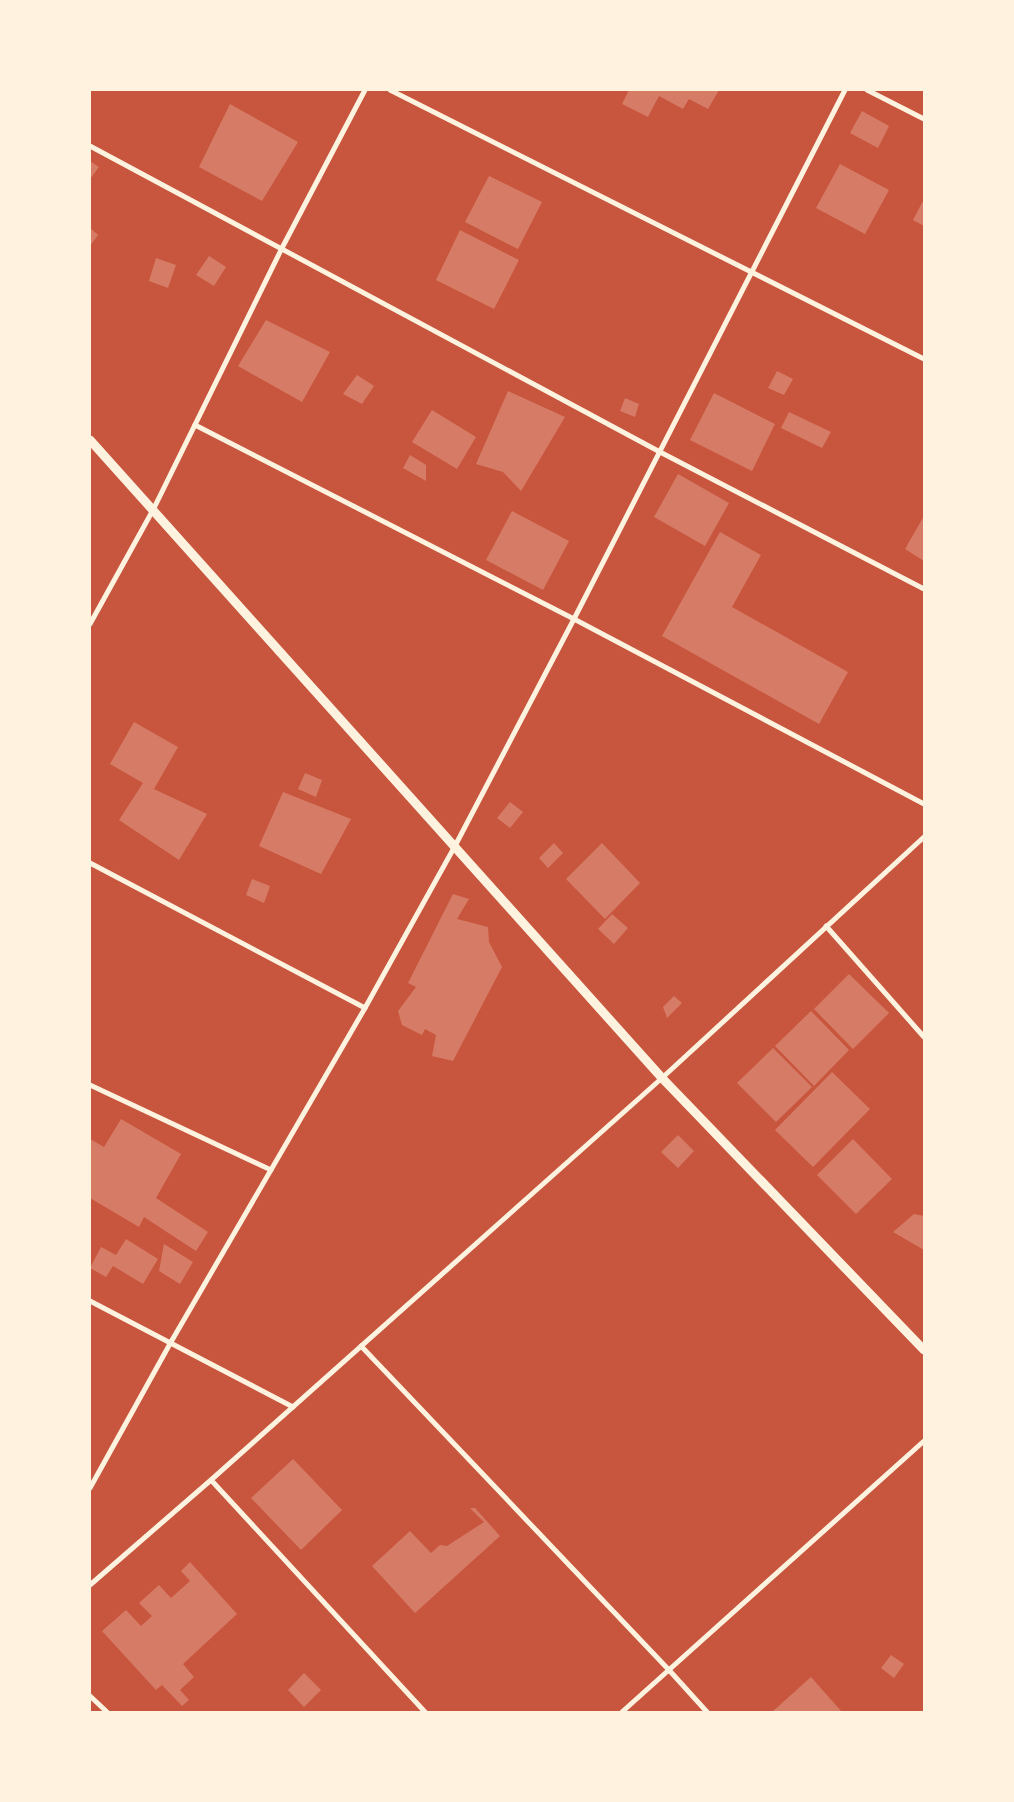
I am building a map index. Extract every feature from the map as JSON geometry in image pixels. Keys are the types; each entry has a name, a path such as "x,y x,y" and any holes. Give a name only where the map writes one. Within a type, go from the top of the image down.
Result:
{"street":[{"path":"90,624 153,510 282,248 365,90"},
{"path":"390,90 924,359"},
{"path":"90,1488 171,1342 365,1008 455,846 574,619 845,90"},
{"path":"867,90 924,120"},
{"path":"90,146 660,452 924,589"},
{"path":"195,424 574,619 924,804"},
{"path":"90,440 662,1078 924,1350"},
{"path":"90,1585 211,1480 662,1078 924,837"},
{"path":"90,863 365,1008"},
{"path":"826,926 924,1037"},
{"path":"90,1085 271,1170"},
{"path":"90,1301 293,1407"},
{"path":"361,1346 707,1712"},
{"path":"622,1712 924,1441"},
{"path":"211,1480 425,1712"},
{"path":"90,1696 106,1712"}],"building":[{"path":"629,90 719,90 708,109 689,99 683,109 659,96 648,117 622,104"},
{"path":"230,104 298,142 262,201 199,167"},
{"path":"862,111 889,126 878,148 850,133"},
{"path":"90,161 99,167 90,179"},
{"path":"840,164 889,190 865,234 816,208"},
{"path":"489,176 542,202 518,249 465,222"},
{"path":"924,199 924,226 913,220"},
{"path":"90,228 98,235 90,246"},
{"path":"460,230 519,260 494,309 436,280"},
{"path":"209,256 226,267 214,286 196,275"},
{"path":"156,258 176,265 168,288 149,281"},
{"path":"266,320 330,352 302,402 238,366"},
{"path":"777,371 793,379 784,395 768,388"},
{"path":"357,375 374,386 362,404 343,394"},
{"path":"508,391 565,417 521,491 503,472 476,464"},
{"path":"714,393 775,424 752,471 690,440"},
{"path":"625,398 639,404 635,417 620,411"},
{"path":"432,410 476,437 457,469 412,442"},
{"path":"789,412 831,432 822,448 781,428"},
{"path":"410,455 426,465 426,481 403,468"},
{"path":"678,474 729,503 705,546 654,517"},
{"path":"512,511 569,541 543,590 486,560"},
{"path":"924,516 924,561 905,549"},
{"path":"720,532 761,555 732,607 848,672 819,724 662,636"},
{"path":"134,722 178,747 154,789 207,814 179,860 119,820 143,783 110,764"},
{"path":"305,773 322,780 316,797 298,789"},
{"path":"283,792 351,819 321,874 259,846"},
{"path":"510,802 523,812 510,828 497,818"},
{"path":"554,843 563,853 548,868 539,858"},
{"path":"602,843 640,883 605,919 566,879"},
{"path":"252,879 270,886 264,903 246,895"},
{"path":"453,894 469,899 457,919 488,927 489,942 502,967 453,1061 432,1056 436,1035 425,1029 422,1035 402,1025 398,1011 416,987 408,983"},
{"path":"612,914 628,928 614,944 598,929"},
{"path":"849,974 889,1013 853,1049 814,1009"},
{"path":"674,996 682,1003 667,1018 663,1007"},
{"path":"811,1011 849,1050 814,1086 775,1046"},
{"path":"773,1048 812,1087 776,1122 737,1083"},
{"path":"832,1072 870,1109 813,1167 775,1130"},
{"path":"121,1119 181,1154 156,1198 208,1232 196,1251 144,1217 139,1227 90,1198 90,1139 104,1147"},
{"path":"678,1135 694,1151 678,1168 661,1152"},
{"path":"853,1139 892,1179 856,1214 817,1175"},
{"path":"914,1214 924,1216 924,1250 893,1232"},
{"path":"126,1239 158,1259 143,1284 113,1266 106,1277 90,1268 101,1247 116,1255"},
{"path":"164,1244 193,1262 180,1284 159,1271"},
{"path":"293,1459 342,1510 301,1550 251,1498"},
{"path":"470,1508 475,1508 500,1536 415,1613 372,1566 410,1531 431,1553 440,1545 447,1546 484,1522"},
{"path":"190,1562 237,1614 183,1664 194,1677 180,1690 189,1700 182,1706 162,1685 156,1690 102,1631 126,1610 141,1626 152,1616 139,1603 159,1585 171,1598 190,1581 181,1571"},
{"path":"891,1655 904,1664 894,1678 881,1668"},
{"path":"304,1673 321,1690 304,1707 288,1690"},
{"path":"811,1677 842,1712 772,1712"}]}
